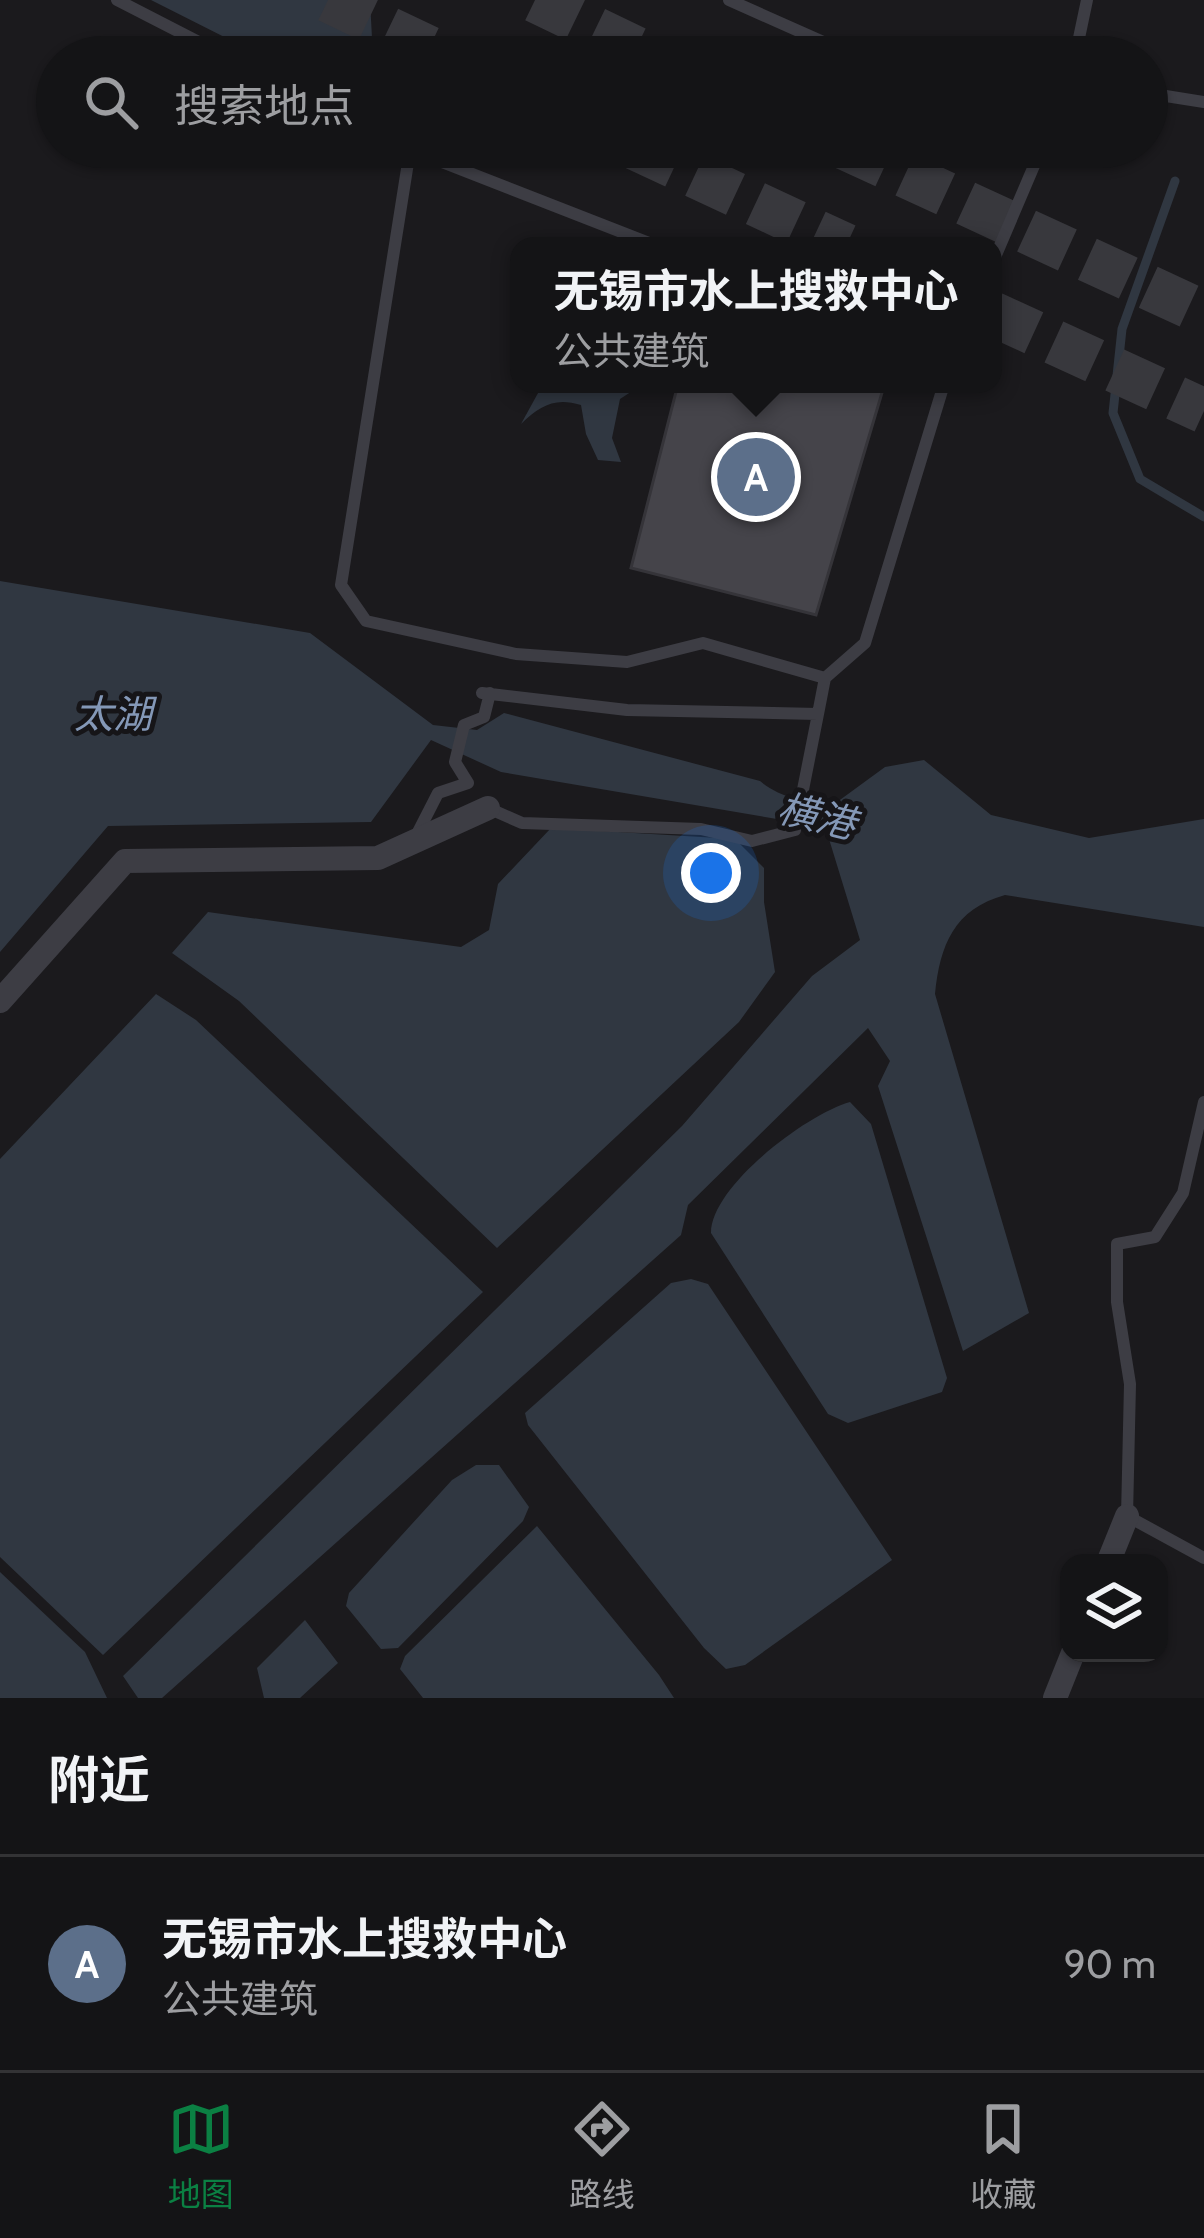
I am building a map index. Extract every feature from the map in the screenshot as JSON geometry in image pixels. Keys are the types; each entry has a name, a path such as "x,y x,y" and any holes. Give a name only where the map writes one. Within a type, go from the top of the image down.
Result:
{"street":[{"path":"0,1001 125,861 378,858 488,808"},
{"path":"1112,1554 1127,1516"},
{"path":"1055,1698 1069,1662"}],"lane":[{"path":"117,0 187,36"},
{"path":"729,0 810,36"},
{"path":"1079,36 1087,0"},
{"path":"1168,96 1204,102"},
{"path":"404,168 341,585 366,621 516,654 627,662 703,643 825,678"},
{"path":"456,168 634,237"},
{"path":"1002,241 1033,168"},
{"path":"488,808 522,823 701,829 752,841 795,830 825,678 865,643 941,393"},
{"path":"412,842 438,793 468,783 454,762 464,728 484,718 486,693 627,710 818,714"},
{"path":"1204,1102 1183,1193 1155,1237 1117,1244 1117,1302 1130,1384 1127,1516 1204,1558"}],"water":[{"path":"151,0 370,0 372,36 222,36"},
{"path":"538,393 629,393 620,399 612,438 621,462 598,460 586,434 581,405 548,405 521,424"},
{"path":"0,581 310,633 433,725 477,730 504,713 760,781 804,801 833,805 885,767 924,760 991,815 1089,838 1204,819 1204,927 1005,895 973,909 946,945 935,994 1029,1313 963,1351 878,1086 890,1061 868,1028 688,1205 681,1235 162,1698 138,1698 123,1676 682,1126 812,976 860,940 829,839 818,826 501,772 431,740 371,822 108,826 0,952"},
{"path":"551,828 735,839 764,868 775,972 739,1022 497,1248 239,1001 172,953 208,912 461,947 489,930 498,884"},
{"path":"156,994 196,1020 483,1292 103,1655 0,1557 0,1159"},
{"path":"850,1102 871,1124 947,1378 942,1392 848,1423 828,1414 711,1233 727,1194 764,1154 810,1121"},
{"path":"691,1279 708,1284 892,1560 745,1665 726,1669 704,1648 528,1425 525,1413 671,1283"},
{"path":"476,1465 499,1465 529,1507 523,1521 398,1648 381,1649 346,1606 349,1593 452,1480"},
{"path":"537,1526 674,1698 423,1698 400,1669 405,1656"},
{"path":"0,1572 85,1652 107,1698 0,1698"},
{"path":"305,1620 338,1663 300,1698 264,1698 257,1668"}],"building":[{"path":"676,393 882,393 816,615 631,568"}],"waterway":[{"path":"1175,181 1122,329 1113,413 1140,479 1204,517"}],"tunnel":[{"path":"328,0 403,36"},
{"path":"535,0 610,36"},
{"path":"679,168 827,237"},
{"path":"890,168 1204,313"},
{"path":"1002,318 1204,411"}],"place":[{"name":"无锡市水上搜救中心","path":"756,477"}],"water label":[{"name":"太湖","path":"113,714"},
{"name":"横港","path":"817,816"}]}
